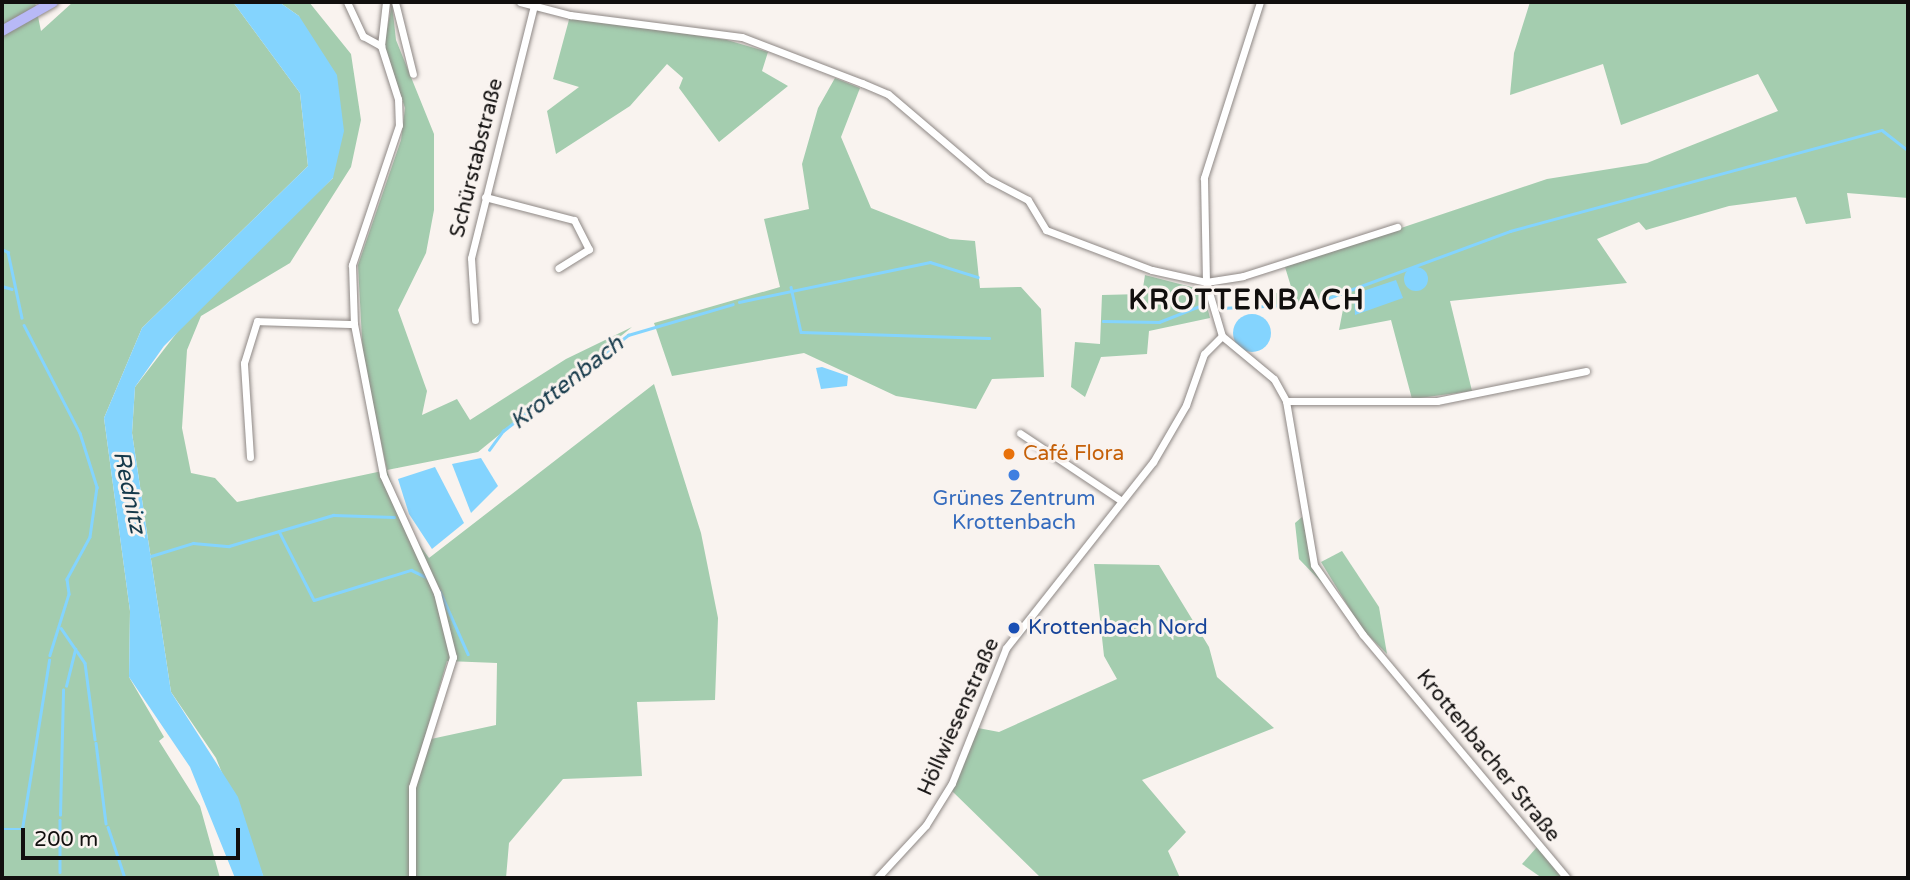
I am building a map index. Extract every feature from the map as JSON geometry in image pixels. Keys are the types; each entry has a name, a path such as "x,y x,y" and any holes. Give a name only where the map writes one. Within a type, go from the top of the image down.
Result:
{"main road":[{"path":"2,31 53,2"}],"street":[{"path":"346,2 363,36 381,46"},
{"path":"386,2 381,46 398,99 399,125 352,265 354,324 383,475 437,593 453,657 412,788 412,878"},
{"path":"395,2 413,74"},
{"path":"520,2 742,37 837,72 908,109 988,179 1028,200 1046,230 1152,270 1206,282 1295,262 1397,227"},
{"path":"1260,2 1204,177 1206,282 1222,336 1274,379 1286,401 1437,401 1586,371"},
{"name":"Schürstabstraße","path":"475,320 471,258 534,6"},
{"path":"485,197 574,220 589,249 558,268"},
{"path":"250,457 244,363 257,321 354,324"},
{"name":"Höllwiesenstraße","path":"877,878 953,783 1006,648 1171,434 1204,354 1222,336"},
{"name":"Krottenbacher Straße","path":"1286,401 1314,565 1382,657 1567,878"},
{"path":"1020,433 1120,500"}],"green space":[{"path":"2,2 35,2 41,31 73,2 233,2 300,93 308,166 142,328 104,418 130,611 129,677 164,737 159,741 200,806 220,878 2,878"},
{"path":"279,2 309,2 351,54 361,120 351,167 290,263 201,316 187,350 182,428 191,473 215,478 237,502 387,470 404,523 429,558 654,384 701,533 718,618 715,700 637,702 642,776 563,779 509,843 506,878 264,878 216,758 171,692 132,433 135,387 199,304 333,178 299,16","holes":["447,661 497,663 496,725 431,739 413,778"]},
{"path":"1530,2 1908,2 1908,198 1847,193 1851,218 1806,224 1796,197 1729,206 1646,230 1639,222 1597,239 1627,283 1450,301 1472,391 1412,399 1391,320 1339,330 1346,294 1311,305 1273,306 1271,294 1292,290 1285,267 1547,179 1647,163 1778,111 1758,74 1621,125 1603,64 1510,95 1514,53"},
{"path":"392,4 396,40 434,134 434,210 426,253 398,310 427,391 422,415 457,399 470,420 566,359 632,327 478,452 387,470 363,358 358,265 401,140 405,108 384,45"},
{"path":"570,16 727,40 768,52 762,71 788,86 719,142 679,88 683,78 667,64 630,106 556,154 547,111 579,87 553,79"},
{"path":"835,78 860,88 841,137 871,208 950,239 975,241 980,288 1021,287 1041,309 1044,377 992,379 976,409 896,396 804,353 672,376 654,323 780,287 764,219 809,209 802,164 818,108"},
{"path":"1145,275 1203,290 1210,318 1149,331 1147,354 1101,357 1085,397 1071,387 1075,342 1100,344 1102,295 1142,294"},
{"path":"1302,517 1312,562 1327,588 1299,559 1295,523"},
{"path":"1342,551 1379,607 1387,654 1362,629 1321,562"},
{"path":"1094,564 1159,565 1209,647 1217,677 1274,728 1142,780 1186,832 1168,851 1180,878 1041,878 952,791 978,728 999,732 1117,679 1104,656"},
{"path":"1537,847 1564,878 1542,878 1522,864"}],"water":[{"name":"Rednitz","path":"233,2 279,2 299,16 337,75 344,131 333,178 164,346 135,387 132,433 171,692 238,797 264,878 235,878 190,767 129,677 130,611 104,418 142,328 308,166 300,93"},
{"path":"1416,267 1424,271 1428,279 1424,287 1416,291 1408,287 1404,279 1408,271"},
{"path":"1396,280 1403,298 1355,315 1354,294"},
{"path":"1252,314 1265,320 1271,333 1265,346 1252,352 1239,346 1233,333 1239,320"},
{"path":"822,367 848,376 847,386 821,389 816,368"},
{"path":"481,458 498,486 471,513 452,464"},
{"path":"435,467 464,523 432,549 409,514 398,479"}],"waterway":[{"path":"1220,308 1312,304 1510,231 1882,130 1908,150"},
{"path":"2,249 8,252 22,318"},
{"path":"739,302 930,262 978,277"},
{"path":"2,286 12,289"},
{"path":"791,287 801,332 989,338"},
{"name":"Krottenbach","path":"489,450 503,431 628,335 733,304"},
{"path":"1103,321 1159,322 1205,304"},
{"path":"24,325 80,433 97,487 90,537 67,579 69,594 50,655"},
{"name":"Krottenbach","path":"151,556 193,543 229,546 333,515 394,517"},
{"path":"279,531 314,600 411,570 426,577"},
{"path":"440,591 468,654"},
{"path":"61,628 85,663 95,739"},
{"path":"66,686 75,649"},
{"path":"2,829 22,829 49,660"},
{"path":"60,815 63,690"},
{"path":"96,743 106,823"},
{"path":"60,820 60,872"},
{"path":"108,827 125,878"}],"place":[{"name":"Café Flora","path":"1009,454"},
{"name":"Grünes Zentrum Krottenbach","path":"1014,475"},
{"name":"Krottenbach Nord","path":"1014,628"}],"district":[{"name":"KROTTENBACH","path":"1247,300"}]}
